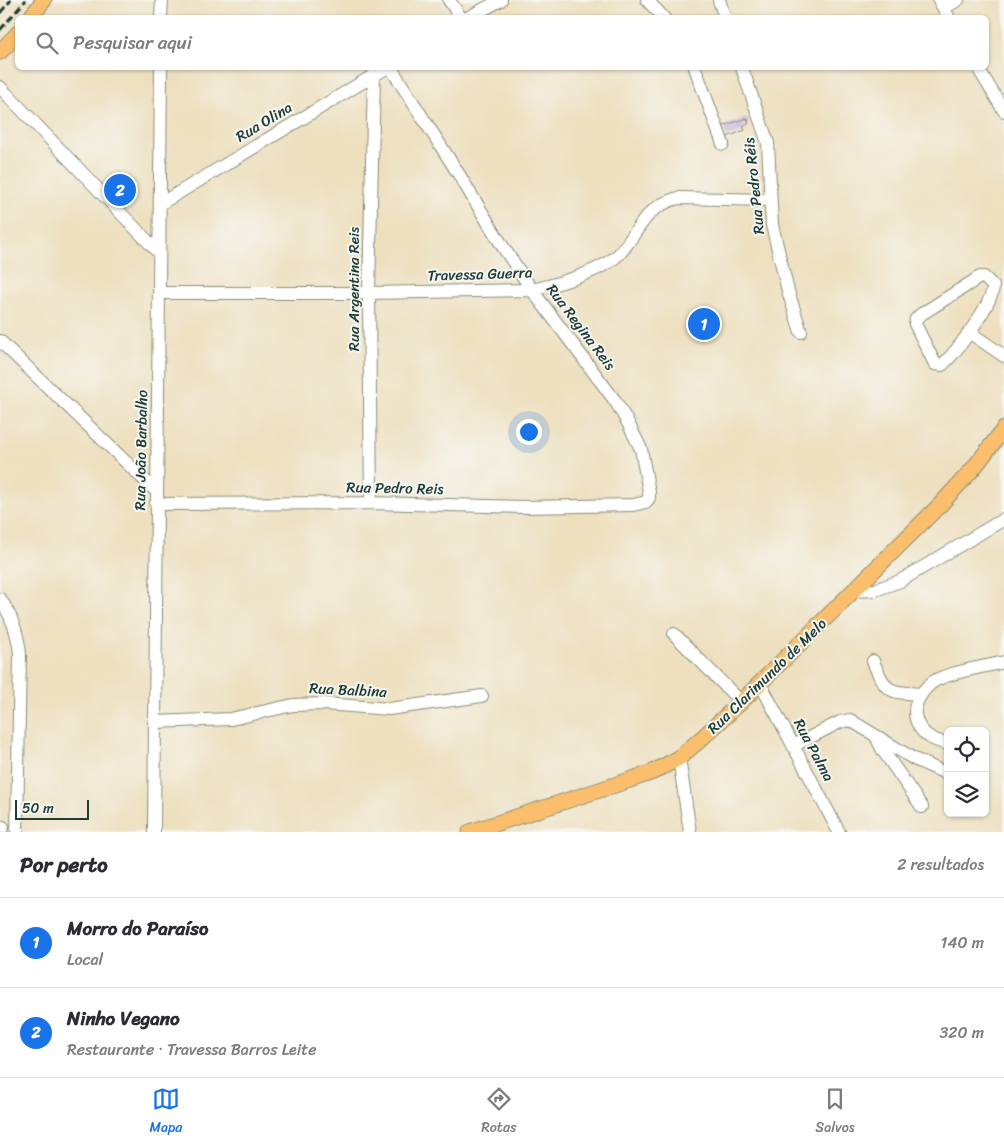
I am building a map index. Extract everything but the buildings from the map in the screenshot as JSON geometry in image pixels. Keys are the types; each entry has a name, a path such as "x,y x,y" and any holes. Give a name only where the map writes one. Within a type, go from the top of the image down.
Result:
{"main road":[{"path":"32,15 44,0"},
{"path":"0,52 15,36"},
{"name":"Rua Clarimundo de Melo","path":"470,832 621,784 653,772 679,758 760,683 966,477 1004,429"}],"street":[{"path":"161,15 162,0"},
{"path":"449,0 459,15"},
{"path":"473,15 501,0"},
{"path":"646,0 661,15"},
{"path":"719,0 724,15"},
{"path":"944,9 958,0"},
{"name":"Rua João Barbalho","path":"154,832 161,70"},
{"name":"Rua Olina","path":"160,204 383,70"},
{"name":"Rua Regina Reis","path":"392,70 503,247 532,290 616,402 635,435 641,449 649,486 649,498 646,502 633,505"},
{"path":"696,70 723,144"},
{"name":"Rua Pedro Réis","path":"743,70 768,143 772,225 788,291 801,332"},
{"path":"979,70 1004,111"},
{"name":"Rua Argentina Reis","path":"372,503 369,293 374,75"},
{"path":"0,87 159,253"},
{"name":"Travessa Guerra","path":"159,293 369,293 532,290 558,284 608,262 624,249 648,214 665,202 678,198 770,200"},
{"path":"982,276 990,282 993,289 991,299 969,332 950,357 940,366 934,363 915,322 920,315 967,283 982,276"},
{"path":"969,332 1004,356"},
{"path":"0,341 156,498"},
{"name":"Rua Pedro Reis","path":"156,498 526,507 633,505"},
{"path":"853,590 875,590 888,587 1004,519"},
{"path":"0,599 14,624 20,654 17,832"},
{"path":"674,634 740,702"},
{"path":"873,661 884,686 898,693 922,694"},
{"path":"944,743 936,742 920,729 914,710 922,694 941,677 1004,662"},
{"name":"Rua Palma","path":"760,683 839,832"},
{"name":"Rua Balbina","path":"154,722 231,719 293,705 324,704 389,709 482,696"},
{"path":"793,746 845,720 854,721 914,759 944,772"},
{"path":"876,736 882,749 922,807"},
{"path":"679,758 690,832"}],"railway":[{"path":"0,13 11,0"},
{"path":"0,30 26,0"}],"place":[{"name":"Ninho Vegano","path":"120,190"},
{"name":"Morro do Paraíso","path":"704,324"}]}
